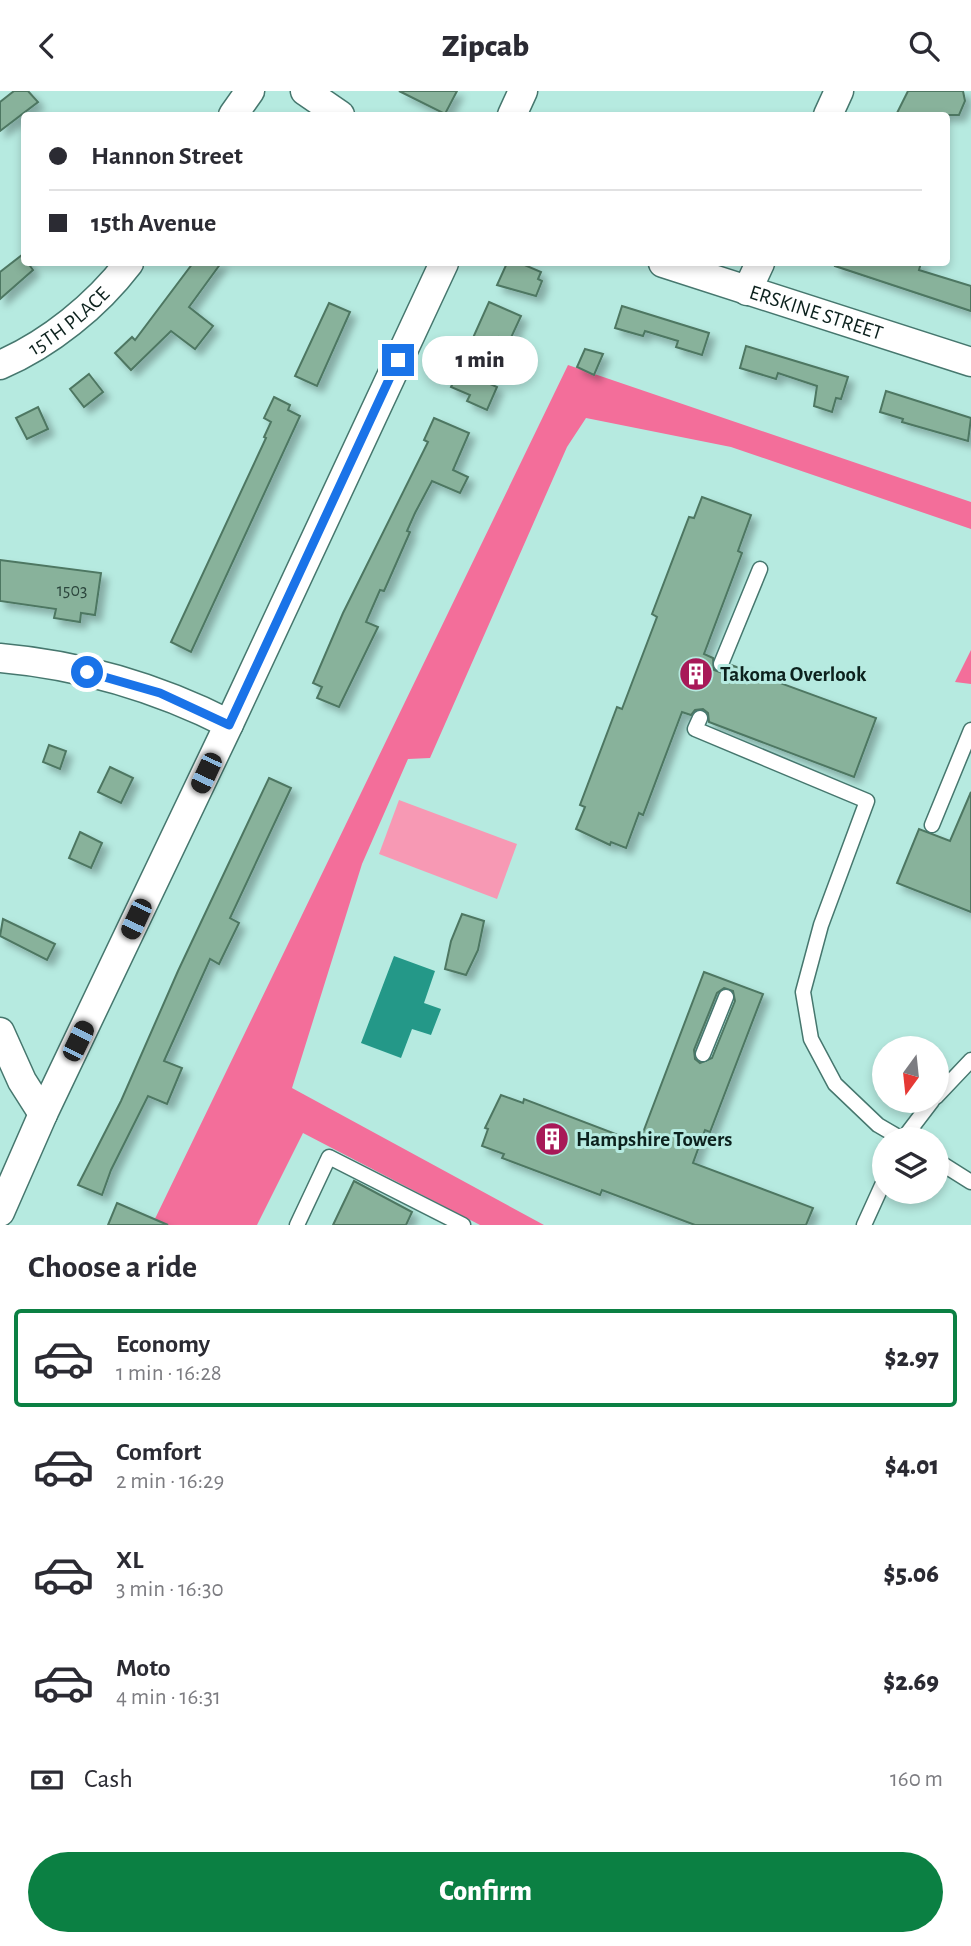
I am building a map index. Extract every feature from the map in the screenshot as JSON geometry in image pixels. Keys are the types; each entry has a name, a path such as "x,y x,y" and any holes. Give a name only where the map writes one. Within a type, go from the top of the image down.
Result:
{"street":[{"path":"235,112 250,91"},
{"path":"305,91 336,112"},
{"path":"513,112 523,91"},
{"path":"829,112 839,91"},
{"name":"15TH PLACE","path":"0,365 63,327 92,303 126,266"},
{"path":"0,1212 43,1114 229,725 443,266"},
{"name":"ERSKINE STREET","path":"672,266 971,362"},
{"path":"747,291 759,266"},
{"path":"0,658 111,678 191,705 229,725"},
{"path":"0,1032 22,1081 43,1114"}],"lane":[{"path":"721,664 760,569"},
{"path":"700,718 695,729 867,801 821,925 803,992 811,1039 835,1084 881,1127"},
{"path":"932,825 971,730"},
{"path":"703,1054 726,997"},
{"path":"949,1083 971,1060"},
{"path":"911,1127 923,1113"},
{"path":"297,1225 330,1157 463,1225"},
{"path":"949,1168 971,1182"},
{"path":"864,1225 874,1204"}],"shaded area":[{"path":"568,365 971,502 971,529 731,447 586,418 567,447 430,758 408,759 362,864 292,1088 544,1225 480,1225 303,1133 257,1225 152,1225"},
{"path":"971,650 971,684 955,682"},
{"path":"399,800 517,844 497,899 379,854"},
{"path":"394,956 435,971 424,1003 441,1009 431,1035 412,1029 401,1058 361,1043"}],"building":[{"path":"14,91 28,91 38,102 21,112 21,115 0,131 0,102"},
{"path":"399,91 457,91 446,112"},
{"path":"908,91 963,91 965,101 959,115 950,115 950,112 898,112"},
{"path":"21,256 21,266 30,266 33,270 0,299 0,272"},
{"path":"191,266 219,266 189,307 213,326 195,349 171,331 131,370 115,353 132,337 135,340"},
{"path":"506,266 527,266 541,272 538,279 542,281 536,296 497,285"},
{"path":"835,266 920,266 919,270 971,286 971,311"},
{"path":"489,302 521,316 509,342 499,337 479,379 497,387 487,410 467,401 470,395 451,387"},
{"path":"329,303 350,312 317,386 295,376"},
{"path":"622,306 709,333 702,355 676,347 678,341 645,331 643,336 615,328"},
{"path":"746,346 848,377 841,399 836,398 832,412 814,406 817,386 778,373 776,379 740,368"},
{"path":"585,349 603,354 594,375 577,367"},
{"path":"89,374 103,392 84,407 70,389"},
{"path":"886,391 971,418 968,441 902,422 903,419 880,412"},
{"path":"274,397 290,405 288,410 300,416 191,652 171,642 266,438 264,437 271,422 264,418"},
{"path":"38,407 48,429 27,439 16,418"},
{"path":"434,418 469,433 453,470 468,477 460,493 432,481 407,531 410,532 384,591 380,590 366,622 378,627 339,707 317,698 322,687 313,683 343,613 428,442 424,440"},
{"name":"Takoma Overlook","path":"702,497 751,515 738,551 742,553 704,654 713,658 714,670 723,673 731,665 876,718 854,777 709,722 708,713 703,709 695,710 691,715 682,712 643,815 639,813 626,848 611,842 610,845 576,829 585,807 580,805 617,707 622,709 657,617 652,614 689,517 694,518"},
{"path":"0,560 101,573 95,615 81,613 80,622 54,618 56,609 0,601"},
{"path":"49,745 66,751 60,769 43,762"},
{"path":"110,767 133,778 121,803 98,792"},
{"path":"269,778 291,788 230,918 239,923 219,964 210,959 164,1061 182,1068 167,1104 148,1096 111,1170 102,1195 78,1185 121,1101 178,971"},
{"path":"971,792 971,912 897,883 919,829 950,841"},
{"path":"80,832 102,843 91,868 69,858"},
{"path":"462,914 484,921 478,950 466,975 445,969 451,941"},
{"path":"3,919 55,944 47,960 0,936"},
{"name":"Hampshire Towers","path":"704,972 763,994 710,1132 705,1130 693,1163 813,1208 806,1225 695,1225 602,1190 600,1195 502,1158 504,1154 482,1146 488,1129 485,1128 501,1095 523,1103 524,1099 639,1143","holes":["724,988 733,991 735,1001 712,1058 700,1063 695,1059 694,1050 717,993"]},
{"path":"354,1181 412,1212 406,1225 333,1225"},
{"path":"117,1203 168,1225 108,1225"}],"place":[{"name":"Takoma Overlook","path":"696,674"},
{"name":"Hampshire Towers","path":"552,1139"}],"route":[{"path":"87,672 160,693 191,705 229,725 398,360"}]}
